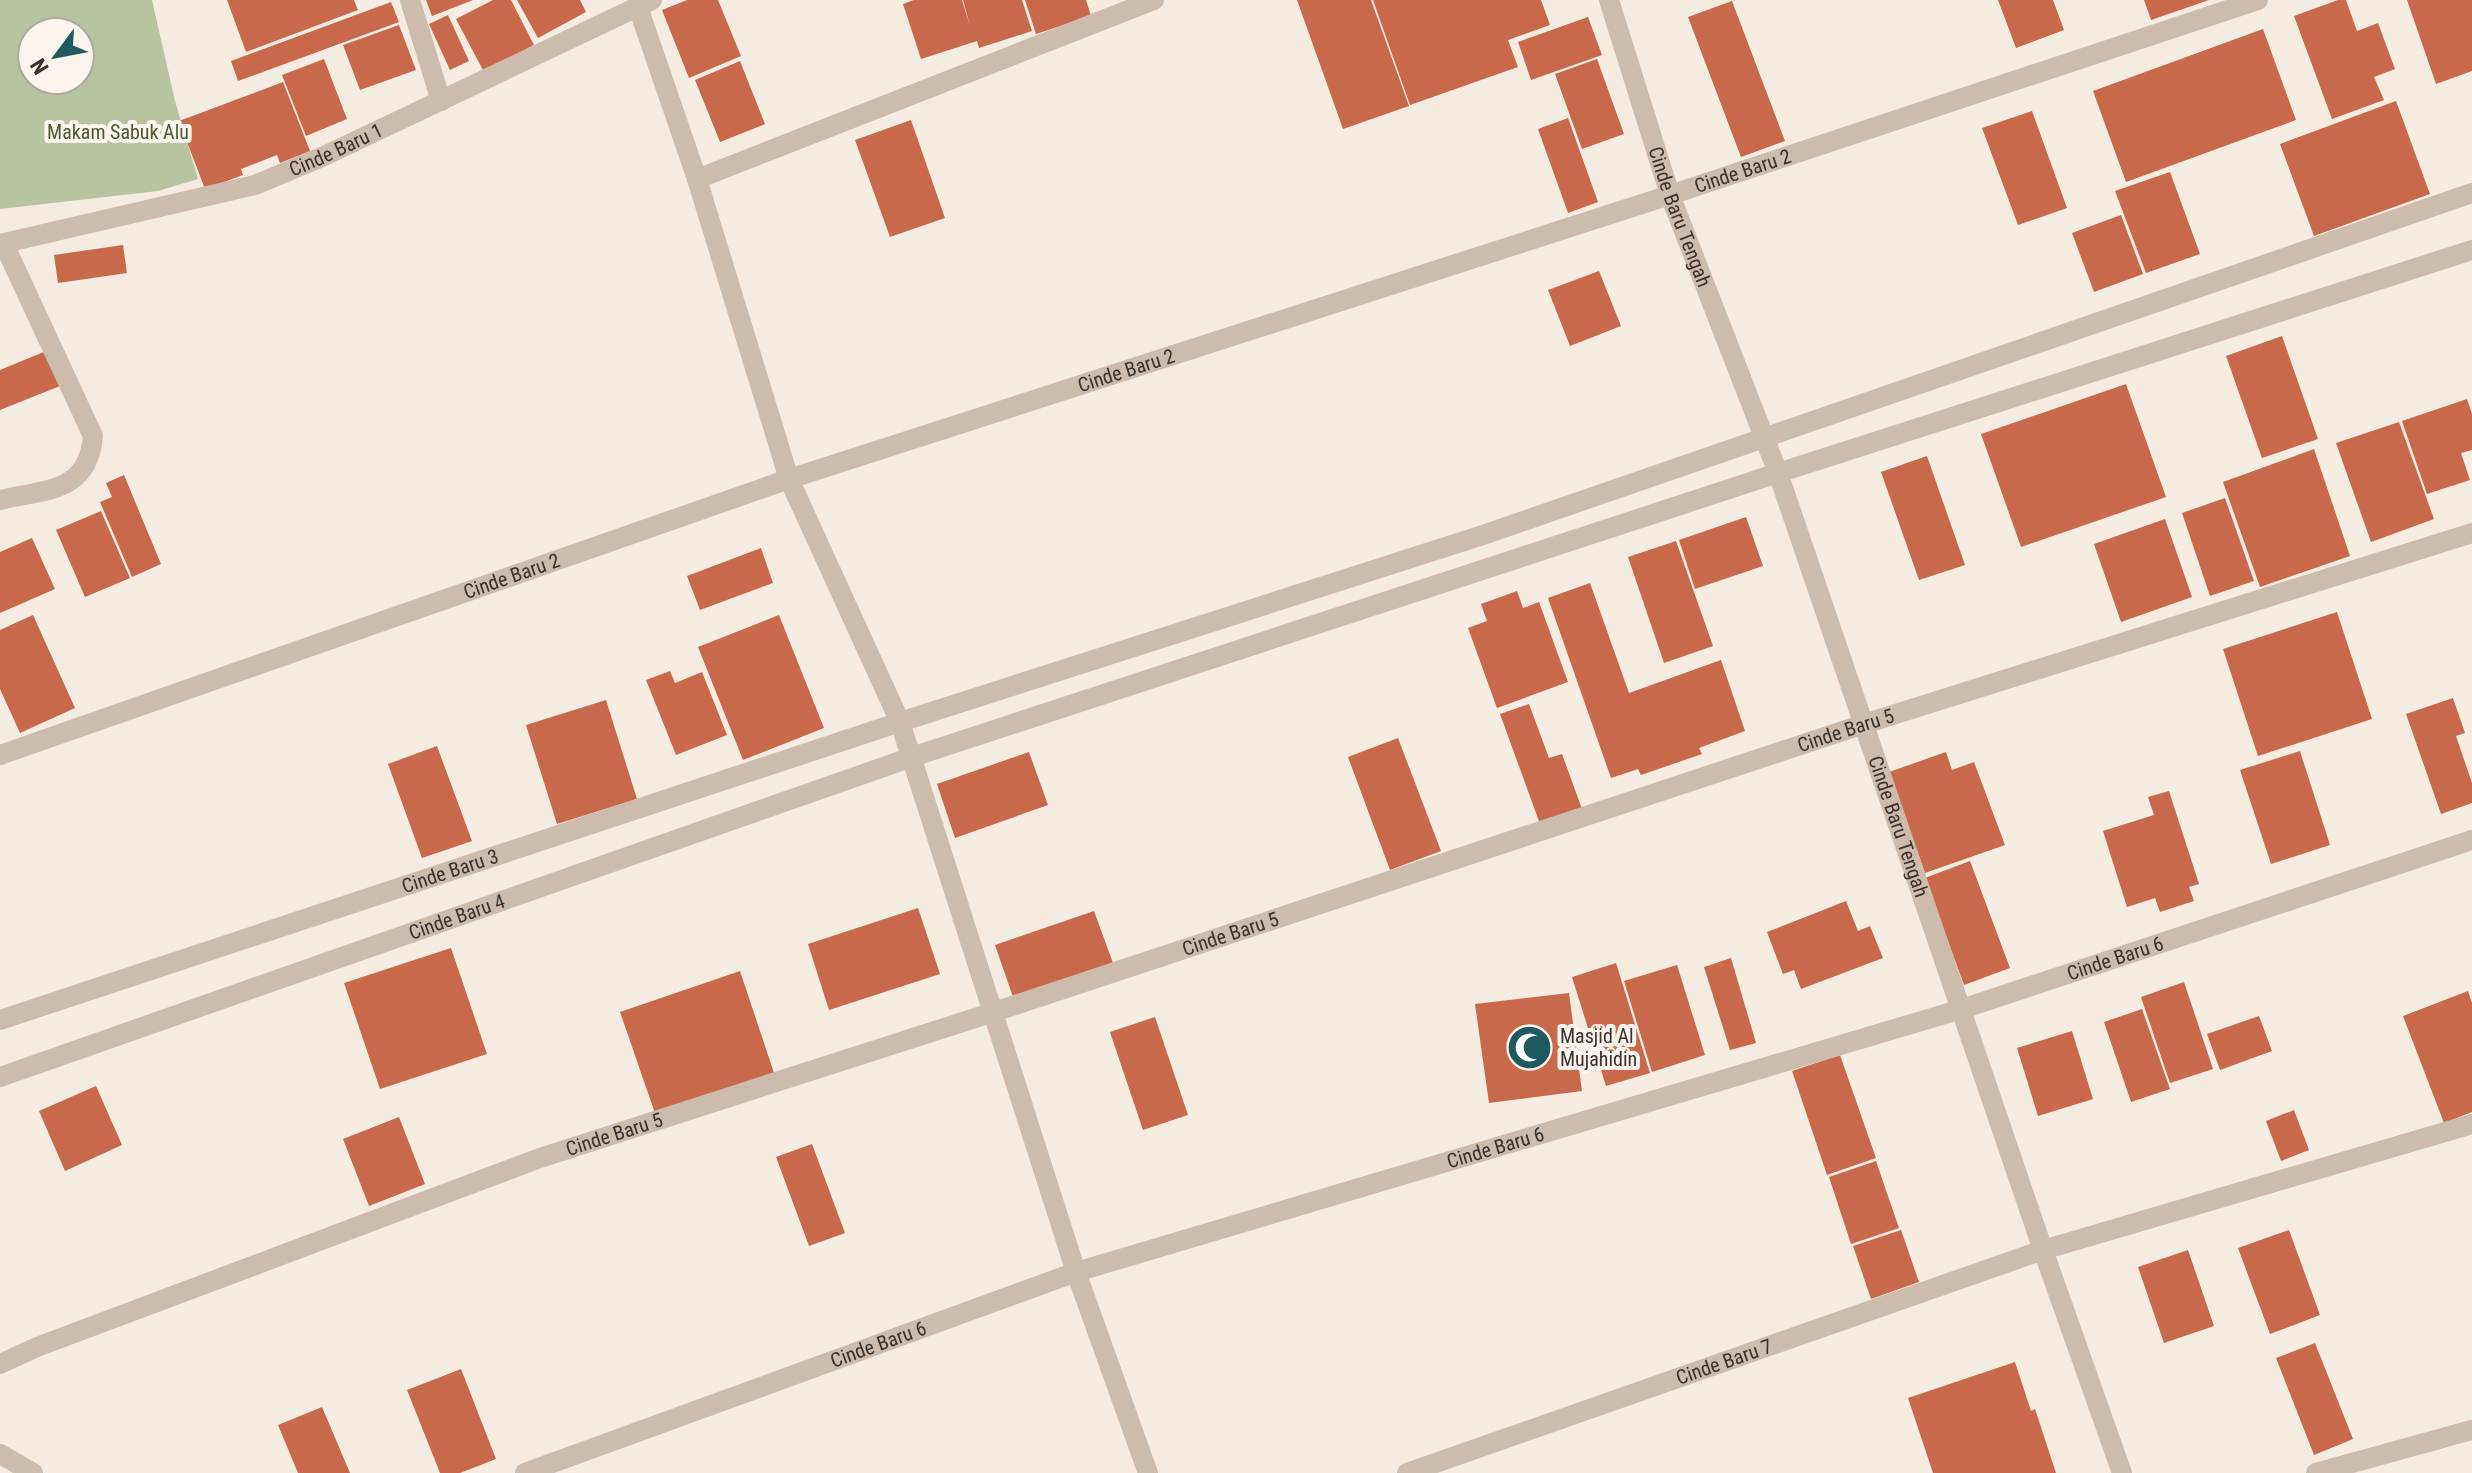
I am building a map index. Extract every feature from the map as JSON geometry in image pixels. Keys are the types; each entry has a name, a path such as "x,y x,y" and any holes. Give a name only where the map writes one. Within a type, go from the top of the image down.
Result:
{"street":[{"path":"410,0 441,101"},
{"path":"697,179 1154,0"},
{"name":"Cinde Baru Tengah","path":"1609,0 1670,195 1778,473 2122,1473"},
{"name":"Cinde Baru 2","path":"0,755 789,479 1670,195 2258,0"},
{"path":"645,3 789,479 900,722 1076,1272 1148,1473"},
{"name":"Cinde Baru 1","path":"2,244 255,185 322,157 645,3"},
{"name":"Cinde Baru 3","path":"0,1020 900,722 1483,535 2472,193"},
{"path":"0,500 71,483 85,469 91,455 93,436 2,244"},
{"name":"Cinde Baru 4","path":"0,1077 912,757 1778,473 2472,250"},
{"name":"Cinde Baru 5","path":"0,1364 37,1347 540,1158 994,1012 1864,724 2472,533"},
{"name":"Cinde Baru 6","path":"525,1473 1076,1272 1962,1009 2472,840"},
{"name":"Cinde Baru 7","path":"1407,1473 2043,1250 2472,1124"},
{"path":"2316,1473 2472,1430"},
{"path":"0,1454 33,1473"}],"green space":[{"name":"Makam Sabuk Alu","path":"0,0 152,0 175,101 198,179 158,191 0,209"}],"building":[{"path":"227,0 354,0 358,10 246,52"},
{"path":"426,0 473,0 432,16"},
{"path":"493,0 511,0 534,45 484,72 456,19"},
{"path":"517,0 580,0 586,12 538,38"},
{"path":"687,0 718,0 741,56 689,78 662,10"},
{"path":"914,0 962,0 970,26 963,0 1022,0 1032,31 979,48 977,41 921,59 903,4"},
{"path":"1025,0 1086,0 1091,16 1036,34"},
{"path":"1297,0 1371,0 1409,106 1343,129"},
{"path":"1373,0 1541,0 1550,25 1508,40 1518,67 1410,105"},
{"path":"1998,0 2053,0 2064,30 2016,48"},
{"path":"2144,0 2209,0 2151,20"},
{"path":"2346,0 2357,31 2378,23 2395,69 2374,77 2384,100 2332,119 2294,16"},
{"path":"2407,0 2472,0 2472,71 2436,84"},
{"path":"1732,1 1785,141 1741,157 1688,17"},
{"path":"391,2 399,22 238,81 231,61"},
{"path":"448,15 469,61 450,70 429,24"},
{"path":"1588,17 1602,55 1531,80 1518,42"},
{"path":"399,25 416,70 360,90 343,45"},
{"path":"2263,29 2296,120 2126,182 2093,91"},
{"path":"324,59 347,119 306,136 282,75"},
{"path":"1597,59 1624,134 1582,149 1555,74"},
{"path":"740,61 765,124 720,142 695,80"},
{"path":"283,82 310,151 280,163 277,155 241,169 243,175 205,189 179,121"},
{"path":"2396,101 2430,194 2314,236 2280,144"},
{"path":"2032,111 2067,208 2018,225 1982,128"},
{"path":"1568,118 1598,202 1568,213 1538,129"},
{"path":"911,120 945,218 890,237 855,140"},
{"path":"2170,172 2200,254 2146,273 2115,191"},
{"path":"2121,215 2143,274 2094,292 2072,233"},
{"path":"123,245 127,273 58,283 54,255"},
{"path":"1599,271 1621,326 1570,346 1548,290"},
{"path":"2282,336 2318,439 2262,458 2226,356"},
{"path":"46,351 60,386 0,410 0,370"},
{"path":"2126,384 2166,497 2021,547 1981,434"},
{"path":"2467,399 2472,414 2472,450 2461,453 2470,480 2427,494 2402,421"},
{"path":"2399,422 2434,519 2371,542 2336,443"},
{"path":"2314,449 2350,556 2260,587 2223,482"},
{"path":"1927,456 1965,565 1919,580 1881,472"},
{"path":"124,475 161,564 132,577 100,502 112,497 106,483"},
{"path":"2225,498 2254,581 2210,596 2182,513"},
{"path":"101,511 130,578 85,597 56,530"},
{"path":"1746,517 1763,566 1695,589 1679,540"},
{"path":"2165,519 2192,597 2121,622 2094,544"},
{"path":"32,538 55,589 0,613 0,552"},
{"path":"1676,541 1713,646 1664,663 1628,557"},
{"path":"761,548 773,583 700,610 687,576"},
{"path":"1590,583 1629,693 1721,660 1745,731 1699,748 1702,754 1641,775 1638,769 1611,778 1548,598"},
{"path":"1517,591 1523,608 1539,602 1568,682 1497,708 1468,628 1487,621 1481,604"},
{"path":"2337,612 2372,719 2258,756 2223,649"},
{"path":"33,615 75,708 20,733 0,689 0,630"},
{"path":"779,615 824,728 743,760 698,647"},
{"path":"670,671 675,683 702,672 727,735 676,755 646,680"},
{"path":"2453,698 2465,733 2456,736 2472,783 2472,803 2441,814 2406,714"},
{"path":"606,700 637,799 557,824 526,725"},
{"path":"1529,704 1549,758 1562,754 1582,809 1540,824 1500,714"},
{"path":"1398,738 1441,851 1390,870 1348,757"},
{"path":"437,746 472,841 422,858 388,764"},
{"path":"2300,751 2330,845 2271,864 2240,770"},
{"path":"1029,752 1048,805 955,838 937,784"},
{"path":"1946,752 1952,770 1974,762 2005,845 1925,873 1889,772"},
{"path":"2169,791 2199,884 2189,887 2194,901 2160,912 2155,898 2127,907 2103,831 2154,815 2148,797"},
{"path":"1970,861 2010,968 1964,985 1925,878"},
{"path":"1846,901 1858,931 1870,926 1883,958 1801,989 1794,970 1783,974 1767,932"},
{"path":"918,908 940,974 829,1010 808,944"},
{"path":"1094,911 1113,963 1013,997 995,945"},
{"path":"451,948 487,1054 380,1089 344,983"},
{"path":"1731,958 1756,1043 1730,1050 1704,967"},
{"path":"1616,963 1650,1073 1606,1086 1572,977"},
{"path":"1677,965 1705,1055 1652,1072 1624,981"},
{"path":"740,971 776,1079 657,1119 620,1012"},
{"path":"2184,982 2213,1069 2170,1083 2141,997"},
{"path":"2468,991 2472,1003 2472,1112 2444,1123 2403,1016"},
{"name":"Masjid Al Mujahidin","path":"1569,993 1582,1091 1489,1103 1475,1004"},
{"path":"2142,1009 2170,1089 2131,1102 2104,1022"},
{"path":"2259,1016 2272,1051 2220,1070 2207,1034"},
{"path":"1155,1017 1188,1115 1143,1130 1110,1032"},
{"path":"2072,1031 2093,1099 2038,1116 2017,1048"},
{"path":"1840,1055 1876,1158 1827,1175 1792,1071"},
{"path":"96,1086 122,1145 65,1171 39,1111"},
{"path":"2294,1110 2309,1150 2281,1161 2266,1121"},
{"path":"399,1117 425,1184 369,1206 343,1139"},
{"path":"812,1144 845,1233 809,1246 776,1157"},
{"path":"1876,1161 1899,1228 1851,1244 1829,1177"},
{"path":"1901,1230 1919,1282 1871,1299 1853,1246"},
{"path":"2289,1230 2320,1315 2270,1334 2238,1248"},
{"path":"2188,1250 2214,1326 2164,1343 2138,1267"},
{"path":"2315,1343 2353,1439 2314,1455 2276,1358"},
{"path":"2015,1362 2031,1411 2035,1409 2056,1473 1933,1473 1908,1398"},
{"path":"461,1369 496,1459 460,1473 440,1473 407,1390"},
{"path":"322,1407 350,1473 298,1473 278,1425"}],"place":[{"name":"Masjid Al Mujahidin","path":"1529,1048"}]}
